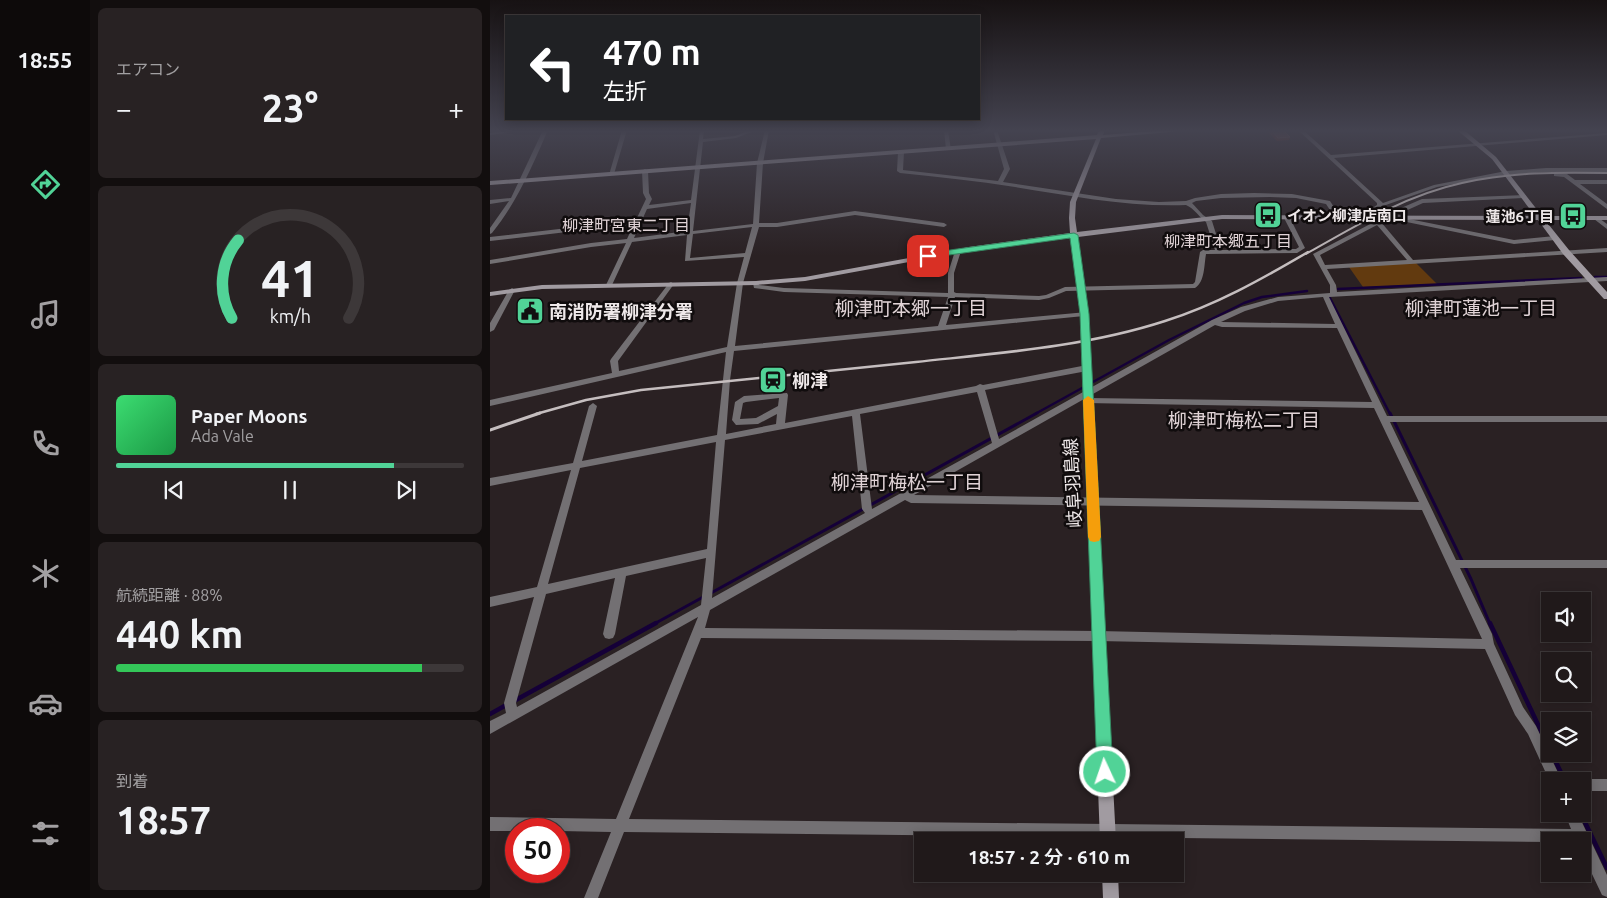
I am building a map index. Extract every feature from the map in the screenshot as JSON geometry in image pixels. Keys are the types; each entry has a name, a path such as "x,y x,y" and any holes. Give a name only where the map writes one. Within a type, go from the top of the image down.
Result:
{"main road":[{"path":"490,183 635,172"},
{"name":"岐阜羽島線","path":"1086,172 1072,208 1084,314 1108,832"},
{"path":"1504,172 1566,252 1607,297"},
{"path":"490,294 542,287 756,283 827,276 958,251 1205,219 1607,218"},
{"path":"1110,882 1111,898"}],"street":[{"path":"490,232 502,219 527,172"},
{"path":"609,285 632,240 649,199 646,193 645,172"},
{"path":"696,172 687,260 747,255"},
{"path":"591,898 698,633 706,606 730,349 740,283 756,225 759,172"},
{"path":"908,172 1000,182 1137,203 1187,203 1192,205 1209,221 1218,251"},
{"path":"1000,182 1005,172"},
{"path":"1345,172 1381,205"},
{"path":"1364,218 1381,205 1436,186 1534,172"},
{"path":"1508,176 1566,175 1607,207"},
{"path":"1575,182 1607,182"},
{"path":"1187,203 1194,199 1216,197 1293,196 1328,202 1338,218"},
{"path":"1334,294 1333,285 1316,254 1384,218 1422,201 1523,196"},
{"path":"490,202 513,199"},
{"path":"646,207 693,201"},
{"path":"490,262 632,240 756,225 777,225 856,213 944,225"},
{"path":"756,283 756,287 784,290 1038,298 1047,297 1065,289 1194,286 1198,282 1203,252 1297,251 1302,248 1287,218"},
{"path":"1394,218 1514,242 1556,238"},
{"path":"1596,218 1607,226"},
{"path":"490,239 638,222"},
{"path":"1378,222 1411,261"},
{"path":"1324,266 1607,250"},
{"path":"942,328 952,294 951,273 958,251"},
{"path":"490,728 998,444 1088,398 1215,322 1258,304 1278,299 1334,294 1607,279"},
{"path":"616,375 614,361 670,284"},
{"path":"490,330 512,290"},
{"path":"1326,295 1488,638 1488,644 1519,711 1532,730 1552,772"},
{"path":"490,403 730,349 1084,314"},
{"path":"1215,322 1222,325 1339,326"},
{"path":"490,482 1087,368"},
{"path":"980,387 995,440 998,444"},
{"path":"780,426 784,395 744,399 739,402 736,420 739,423 758,421 782,408"},
{"path":"1088,398 1377,405"},
{"path":"512,716 510,703 593,406"},
{"path":"856,412 867,510 871,515"},
{"path":"1384,419 1607,419"},
{"path":"904,496 911,499 1424,506"},
{"path":"490,602 712,552"},
{"path":"1453,564 1607,564"},
{"path":"609,634 621,573"},
{"path":"698,633 1098,636 1488,644"},
{"path":"1591,785 1607,785"},
{"path":"490,824 931,832"},
{"path":"1184,836 1541,836"},
{"path":"1591,855 1607,890"}],"shaded area":[{"path":"1416,263 1437,284 1363,287 1349,267"}],"waterway":[{"path":"1595,277 1607,277"},
{"path":"1338,289 1581,278"},
{"path":"1035,414 1169,340 1244,303 1262,297 1307,291"},
{"path":"1330,298 1390,414"},
{"path":"711,593 1037,413"},
{"path":"1390,413 1471,579 1490,624"},
{"path":"654,624 705,596"},
{"path":"514,701 656,623"},
{"path":"1490,623 1541,731"},
{"path":"490,714 508,704"},
{"path":"1556,762 1561,772"},
{"path":"1585,822 1607,868"}],"railway":[{"path":"1306,254 1401,203 1441,188 1480,179 1516,175 1607,173"},
{"path":"536,414 586,400 641,390 1010,352 1104,337 1184,315 1221,299 1308,252"},
{"path":"490,430 540,413"}],"slow traffic":[{"path":"1088,400 1094,537"}],"place":[{"name":"イオン柳津店南口","path":"1268,215"},
{"name":"蓮池6丁目","path":"1573,216"},
{"name":"南消防署柳津分署","path":"530,311"},
{"name":"柳津","path":"773,380"}],"district":[{"name":"柳津町宮東二丁目","path":"626,225"},
{"name":"柳津町本郷五丁目","path":"1228,241"},
{"name":"柳津町本郷一丁目","path":"911,308"},
{"name":"柳津町蓮池一丁目","path":"1481,308"},
{"name":"柳津町梅松二丁目","path":"1244,420"},
{"name":"柳津町梅松一丁目","path":"907,482"}],"route":[{"path":"928,256 1074,235 1084,314 1105,772"}]}
